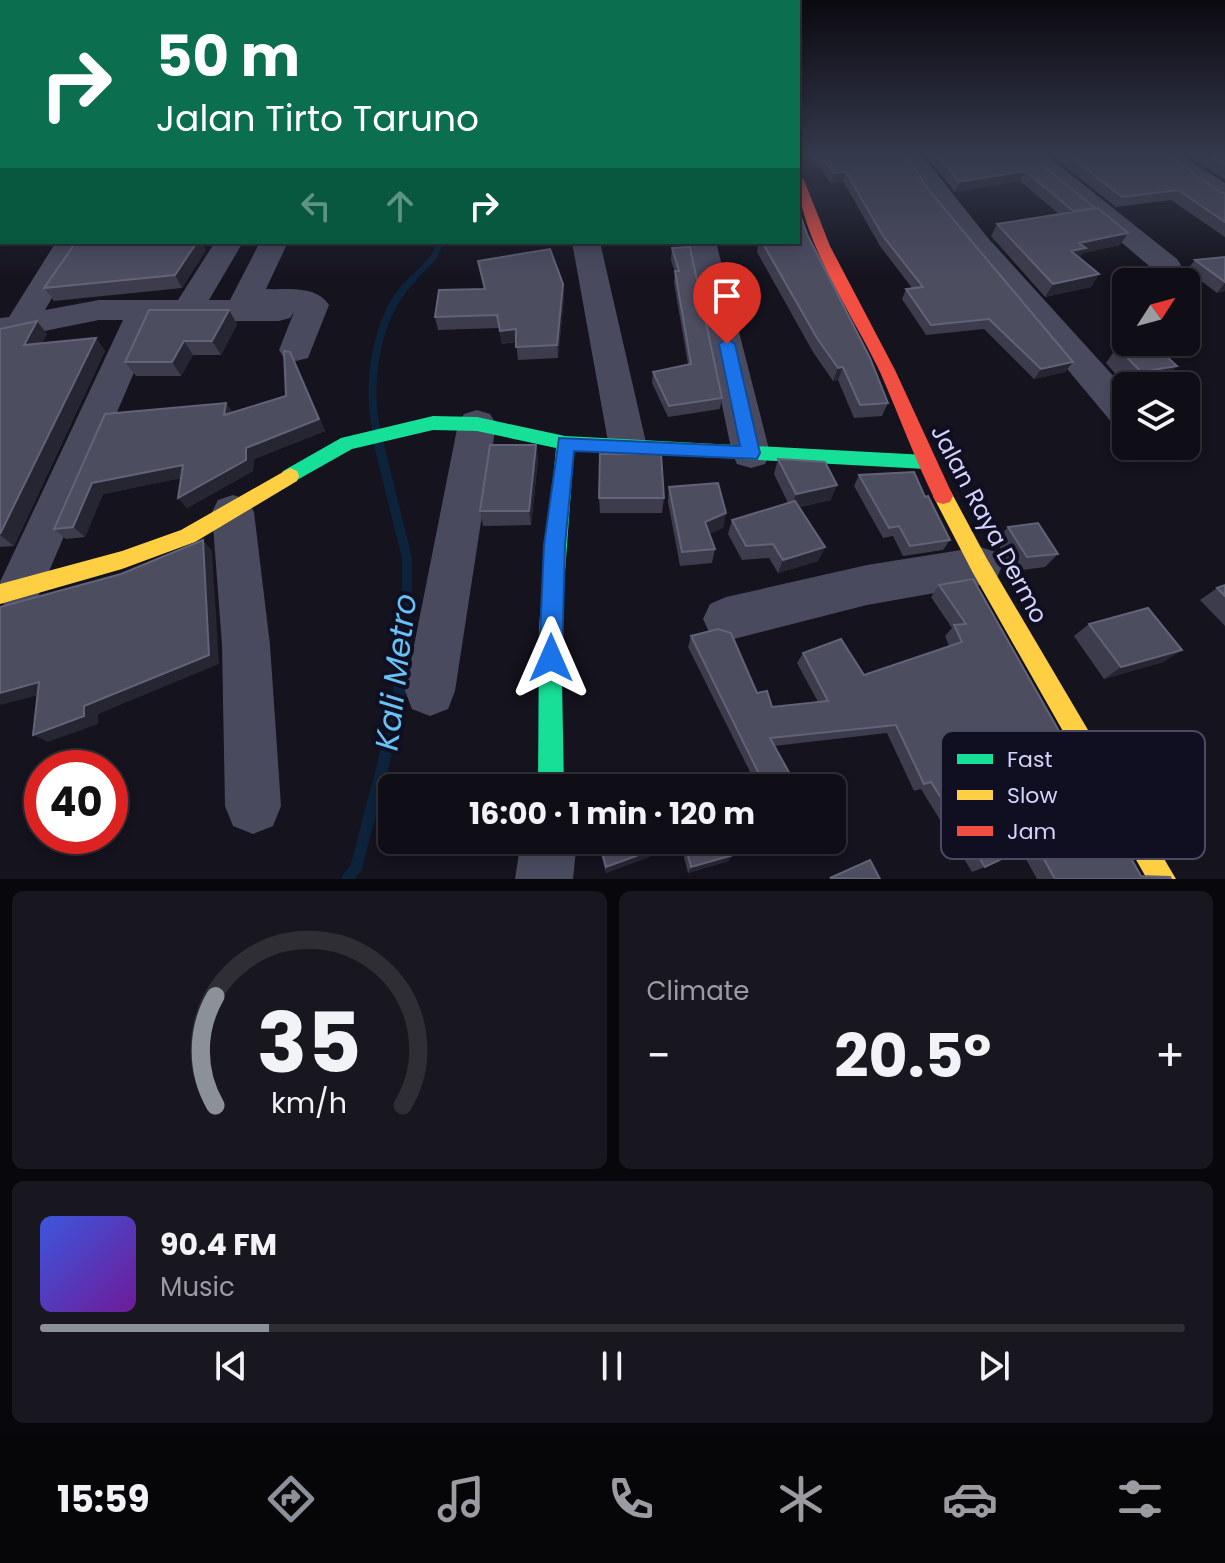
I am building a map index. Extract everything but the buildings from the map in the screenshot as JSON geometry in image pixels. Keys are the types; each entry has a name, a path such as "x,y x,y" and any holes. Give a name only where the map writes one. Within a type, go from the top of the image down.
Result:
{"street":[{"name":"Jalan Raya Dermo","path":"804,195 823,246 887,370 926,462 980,566 1076,731"},
{"path":"940,195 978,244 1112,398"},
{"path":"1081,195 1166,265"},
{"path":"1125,231 1157,228"},
{"path":"10,326 69,244"},
{"path":"189,308 228,244"},
{"path":"244,304 273,244"},
{"path":"586,244 600,323 628,447"},
{"path":"702,244 751,453"},
{"path":"10,326 99,310 304,300 313,305 296,350"},
{"path":"244,304 279,311"},
{"path":"9,592 145,308"},
{"path":"9,592 188,536 347,443 433,423 477,424 565,443 926,462"},
{"path":"430,691 477,424"},
{"path":"551,774 550,627 565,443"},
{"path":"233,512 246,645 253,806"},
{"path":"726,619 867,585 980,566"},
{"path":"544,879 547,854"},
{"name":"Jalan Raya Dermo","path":"1150,859 1162,879"}],"waterway":[{"path":"410,282 433,258 440,244"},
{"path":"378,439 373,398 376,355 389,314 412,280"},
{"name":"Kali Metro","path":"377,437 407,558 407,634"},
{"name":"Kali Metro","path":"347,879 356,868 396,715 407,634"}],"traffic: fast":[{"path":"290,476 347,443 433,423 477,424 565,443 926,462"},
{"path":"551,774 550,627 565,443"}],"traffic: slow":[{"path":"0,594 122,560 188,536 290,476"},
{"path":"943,496 1076,731"},
{"path":"1150,859 1162,879"}],"traffic: jam":[{"path":"804,195 823,246 887,370 943,496"}],"route":[{"path":"551,658 555,545 565,443 751,453 727,344"}]}
